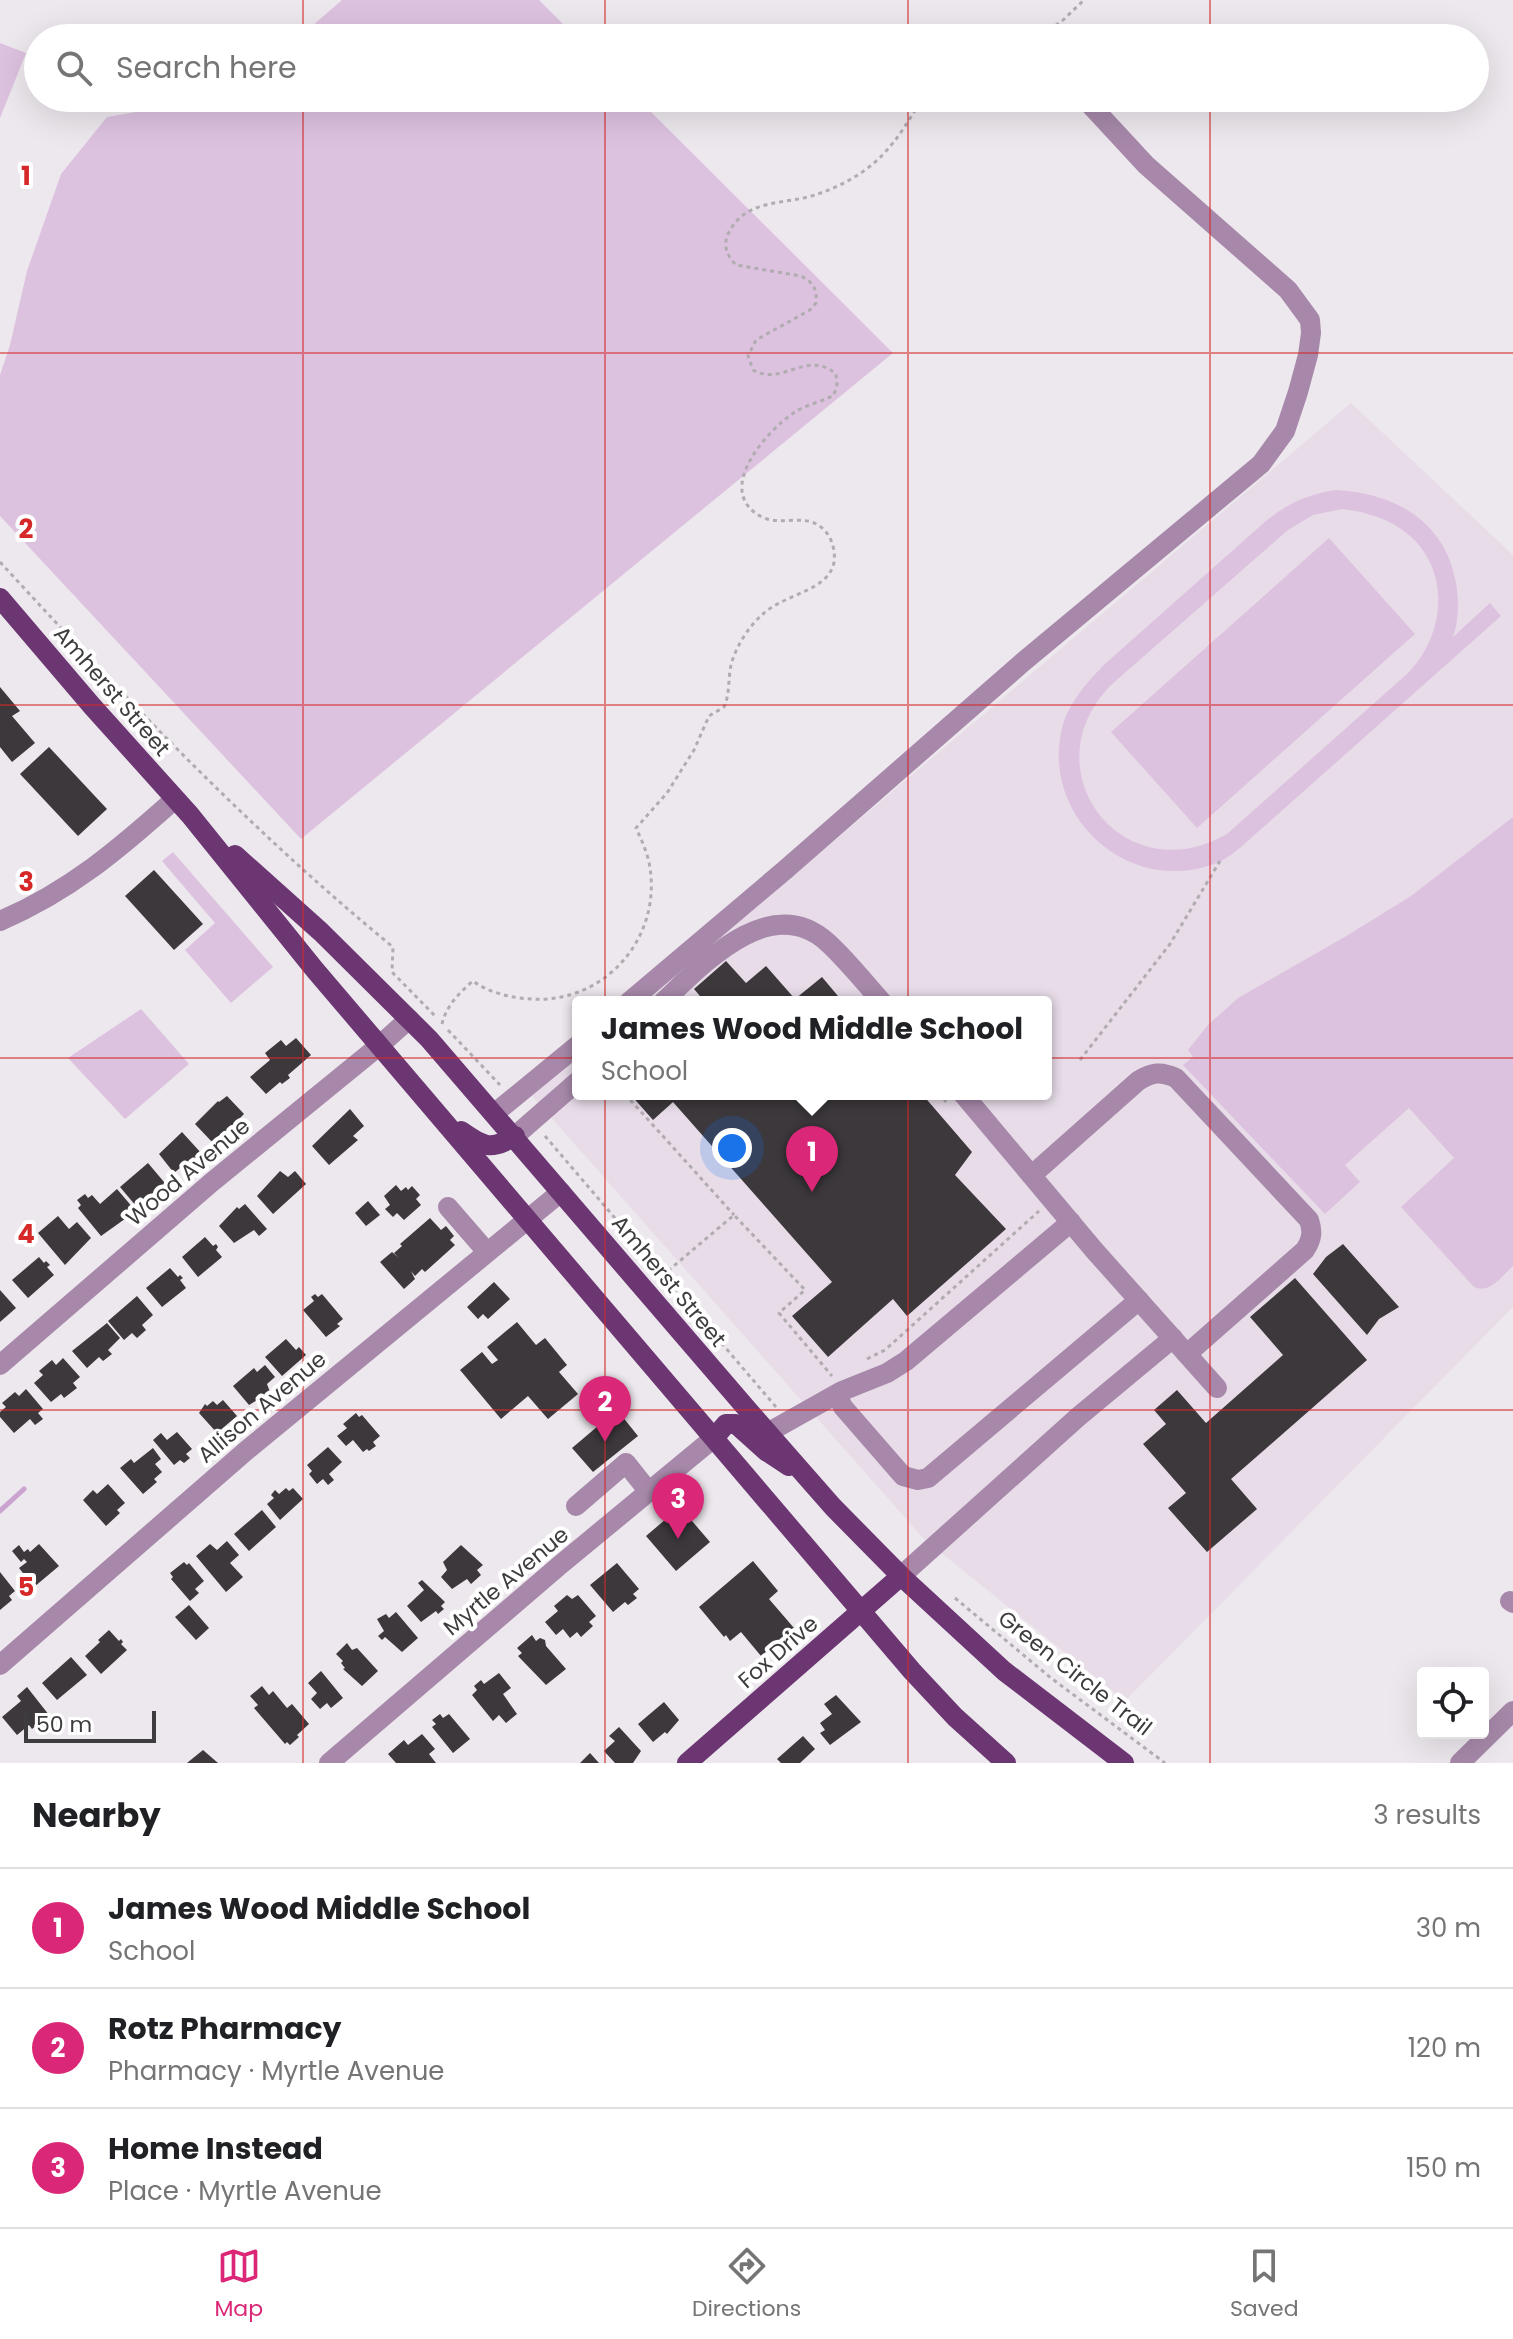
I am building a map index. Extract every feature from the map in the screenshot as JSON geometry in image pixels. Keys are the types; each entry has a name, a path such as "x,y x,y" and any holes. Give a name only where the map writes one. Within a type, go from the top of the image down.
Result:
{"main road":[{"name":"Amherst Street","path":"0,598 190,815 315,970 862,1611 955,1717 1006,1763"},
{"name":"Amherst Street","path":"190,815 321,932 409,1019 495,1113 809,1479 901,1576 1004,1671 1124,1763"},
{"path":"439,1115 482,1145 496,1146 515,1136"},
{"path":"715,1437 726,1424 736,1424 766,1451 809,1479"},
{"name":"Fox Drive","path":"687,1763 901,1576"}],"street":[{"path":"636,996 1023,662 1261,464 1285,431 1308,355 1310,320 1288,290 1146,165 1097,112"},
{"path":"0,921 48,898 87,874 175,799"},
{"path":"669,996 716,952 738,938 780,926 812,932 826,941 876,996"},
{"name":"Wood Avenue","path":"0,1365 212,1182 409,1019"},
{"path":"495,1113 572,1050"},
{"path":"1032,1175 1138,1081 1150,1074 1163,1072 1176,1078 1309,1220 1313,1230 1305,1250 1187,1354"},
{"path":"515,1136 572,1086"},
{"path":"956,1100 1032,1175 1217,1388"},
{"name":"Allison Avenue","path":"0,1665 247,1450 561,1192"},
{"path":"448,1207 487,1252"},
{"path":"769,1432 835,1386 887,1373 906,1361 1071,1222"},
{"path":"835,1386 843,1407 903,1476 918,1480 928,1478 1139,1300"},
{"path":"901,1576 1078,1417 1173,1338"},
{"name":"Myrtle Avenue","path":"329,1763 715,1437"},
{"path":"576,1506 626,1463 649,1492"},
{"path":"1466,1761 1513,1711"}],"path":[{"path":"1058,24 1084,0"},
{"path":"442,1024 445,1013 473,981 481,987 522,998 567,996 608,977 633,950 644,932 650,906 651,880 646,849 636,828 667,793 694,750 709,716 724,707 736,652 755,622 790,596 821,583 831,571 834,548 821,527 811,522 782,523 764,518 749,505 741,482 750,458 777,426 796,411 834,395 836,374 827,366 814,364 767,376 753,370 748,356 756,340 810,310 816,303 816,288 810,280 801,276 736,265 727,252 725,241 739,218 758,205 816,195 858,175 877,161 896,140 914,112"},
{"path":"1080,1060 1170,944 1220,861"},
{"path":"630,1100 805,1290 779,1313 835,1386"},
{"path":"859,1364 885,1350 1039,1211 1031,1202"},
{"path":"662,1276 734,1215"},
{"name":"Green Circle Trail","path":"967,1608 1051,1678 1165,1763"}],"shaded area":[{"path":"342,0 539,0 563,24 314,24"},
{"path":"0,43 24,52 24,58 0,118"},
{"path":"136,112 651,112 893,353 301,839 0,516 0,375 27,271 61,174 107,117"},
{"path":"1351,403 1513,555 1513,1307 1125,1701 924,1539 532,1096 572,1063 572,1100 1052,1100 1052,996 651,996"},
{"path":"1336,490 1358,492 1397,504 1429,527 1450,561 1456,583 1458,610 1453,637 1490,603 1501,616 1226,858 1188,870 1156,870 1127,860 1101,844 1080,821 1065,793 1059,762 1062,728 1074,701 1106,663 1267,520 1299,500","holes":["1351,510 1378,517 1403,530 1423,551 1432,568 1438,605 1429,642 1419,659 1407,674 1227,834 1189,848 1153,848 1123,836 1099,814 1084,785 1079,753 1088,718 1111,685 1288,530 1313,515"]},
{"path":"1329,538 1415,634 1197,828 1111,732"},
{"path":"1513,817 1513,1266 1495,1283 1480,1289 1474,1287 1401,1207 1454,1158 1409,1108 1345,1165 1360,1182 1325,1214 1183,1065 1193,1057 1188,1050 1207,1026 1238,998 1411,896"},
{"path":"173,852 273,967 231,1003 185,950 215,923 162,861"},
{"path":"141,1009 189,1064 125,1119 68,1058"}],"building":[{"path":"0,687 20,711 12,716 35,743 12,762 0,747"},
{"path":"49,747 107,809 78,836 20,774"},
{"path":"154,870 203,924 174,950 125,896"},
{"path":"726,961 746,983 766,966 792,996 700,996 694,989"},
{"path":"822,977 838,996 799,996"},
{"path":"296,1038 311,1055 288,1075 290,1078 266,1094 250,1077 270,1060 265,1053 281,1040 286,1046"},
{"path":"227,1096 244,1114 228,1134 224,1131 212,1142 195,1124"},
{"path":"635,1100 927,1100 972,1152 955,1175 1006,1229 907,1316 893,1299 828,1357 792,1316 832,1282 673,1102 653,1120"},
{"path":"350,1109 364,1126 353,1136 358,1140 329,1165 312,1146"},
{"path":"182,1132 202,1154 174,1173 159,1154"},
{"path":"148,1163 164,1185 136,1206 120,1187"},
{"path":"280,1171 288,1177 295,1171 306,1184 273,1214 257,1196"},
{"path":"396,1185 401,1191 412,1186 420,1195 416,1199 421,1205 404,1220 397,1213 393,1217 385,1209 390,1205 384,1196"},
{"path":"117,1189 134,1209 101,1236 78,1208 81,1205 77,1200 85,1194 88,1198 92,1195 100,1204"},
{"path":"368,1201 380,1215 366,1226 355,1213"},
{"path":"245,1204 267,1229 259,1236 254,1230 234,1243 219,1226 237,1207 239,1209"},
{"path":"58,1216 69,1229 77,1222 91,1238 65,1265 38,1233"},
{"path":"430,1218 441,1230 446,1226 454,1236 450,1240 455,1245 425,1272 422,1269 415,1276 411,1271 415,1279 404,1289 380,1262 392,1252 399,1258 394,1253 402,1246 400,1244"},
{"path":"205,1237 213,1246 216,1244 216,1250 222,1257 198,1277 182,1257"},
{"path":"1343,1244 1399,1307 1379,1319 1367,1335 1313,1274 1326,1257"},
{"path":"39,1257 50,1265 47,1267 54,1275 28,1298 12,1280"},
{"path":"170,1268 183,1278 180,1280 186,1288 162,1307 146,1288"},
{"path":"1295,1278 1367,1360 1231,1479 1257,1509 1207,1552 1168,1508 1186,1493 1143,1444 1166,1424 1154,1410 1177,1390 1206,1423 1283,1355 1250,1317"},
{"path":"494,1282 510,1299 488,1319 483,1314 478,1319 467,1307"},
{"path":"0,1290 16,1308 0,1322"},
{"path":"315,1294 318,1297 322,1294 343,1319 337,1324 340,1326 326,1337 303,1310 314,1301 311,1297"},
{"path":"137,1296 153,1315 142,1325 146,1330 137,1338 132,1333 124,1340 108,1321"},
{"path":"517,1322 536,1345 545,1338 567,1365 559,1372 578,1394 548,1419 528,1396 501,1419 460,1370 482,1352 492,1364 498,1360 487,1347"},
{"path":"107,1323 120,1338 108,1350 112,1354 103,1361 99,1357 87,1368 72,1351"},
{"path":"286,1339 306,1355 282,1376 265,1357"},
{"path":"63,1358 80,1377 73,1383 77,1388 64,1398 61,1394 51,1402 34,1383 43,1375 39,1371 52,1360 56,1365"},
{"path":"265,1365 275,1377 267,1384 270,1392 249,1405 233,1386 254,1368 257,1372"},
{"path":"26,1389 43,1409 38,1413 43,1419 35,1425 30,1419 14,1433 0,1417 0,1412 6,1407 2,1403 15,1392 19,1396"},
{"path":"223,1400 237,1416 217,1433 199,1413 205,1404 207,1406 213,1401 217,1405"},
{"path":"617,1410 638,1436 593,1472 572,1448"},
{"path":"356,1413 359,1417 362,1415 380,1436 373,1442 376,1446 369,1451 363,1452 353,1440 346,1446 337,1436 347,1428 343,1424"},
{"path":"177,1432 192,1449 186,1454 190,1458 174,1465 153,1440 161,1433 167,1440"},
{"path":"328,1447 342,1462 329,1474 334,1480 328,1485 323,1479 317,1484 309,1474 312,1471 307,1465"},
{"path":"153,1448 161,1459 155,1464 162,1472 154,1479 157,1482 143,1494 120,1468 131,1459 134,1463"},
{"path":"108,1484 125,1503 117,1510 120,1513 106,1526 83,1500 93,1490 97,1494"},
{"path":"286,1488 289,1491 293,1488 303,1499 280,1520 267,1504 274,1498 271,1495 275,1490 279,1494"},
{"path":"680,1507 710,1542 676,1571 646,1536"},
{"path":"262,1510 276,1527 249,1551 234,1534"},
{"path":"227,1541 239,1555 230,1563 243,1577 226,1592 196,1556 210,1544 217,1550"},
{"path":"39,1544 59,1566 34,1587 19,1568 27,1562 24,1559 21,1562 12,1551 19,1545 24,1552 28,1549 30,1552"},
{"path":"461,1545 483,1565 477,1570 481,1575 471,1584 467,1579 452,1589 441,1577 447,1570 443,1562"},
{"path":"753,1561 778,1591 769,1599 794,1628 761,1656 741,1632 730,1641 726,1635 724,1637 699,1607"},
{"path":"184,1562 189,1563 204,1581 195,1589 199,1593 190,1601 171,1579 170,1573"},
{"path":"617,1563 639,1589 633,1594 637,1598 628,1605 625,1602 613,1612 590,1585"},
{"path":"0,1572 15,1591 9,1596 12,1600 0,1610"},
{"path":"422,1580 445,1602 441,1606 444,1609 438,1614 436,1611 421,1622 407,1606 424,1590 418,1583"},
{"path":"567,1595 572,1599 578,1595 596,1616 589,1622 593,1626 581,1637 577,1632 570,1638 563,1629 556,1635 545,1622 558,1611 554,1606"},
{"path":"189,1605 209,1628 196,1640 175,1617"},
{"path":"396,1612 418,1638 402,1652 385,1637 382,1640 378,1636 384,1631 377,1619 386,1614 389,1618"},
{"path":"109,1630 119,1641 121,1639 127,1650 101,1674 85,1656"},
{"path":"532,1635 536,1641 540,1638 545,1640 546,1646 566,1669 546,1685 518,1656 522,1653 517,1648"},
{"path":"347,1643 352,1650 357,1648 378,1671 362,1686 343,1669 343,1661 336,1654"},
{"path":"71,1657 87,1675 57,1700 42,1683"},
{"path":"321,1671 343,1698 331,1708 327,1703 320,1709 311,1699 317,1693 308,1683"},
{"path":"499,1673 511,1688 503,1694 517,1714 506,1723 499,1715 493,1721 472,1695 477,1690 474,1686 481,1680 484,1684"},
{"path":"262,1686 269,1695 273,1691 287,1708 292,1704 309,1724 290,1745 285,1744 254,1708 258,1705 250,1696"},
{"path":"27,1687 49,1715 32,1729 29,1725 17,1735 2,1717 21,1701 17,1696"},
{"path":"836,1695 861,1722 830,1745 820,1733 825,1730 820,1723 832,1714 824,1704"},
{"path":"664,1702 679,1720 667,1734 665,1732 653,1742 638,1724"},
{"path":"440,1714 443,1718 449,1714 470,1739 453,1753 432,1727 436,1724 432,1720"},
{"path":"619,1727 641,1751 633,1763 615,1763 604,1751 615,1741 609,1736"},
{"path":"422,1734 435,1749 429,1754 436,1763 396,1763 388,1754 404,1740 408,1745"},
{"path":"803,1736 815,1749 800,1763 781,1763 777,1759"},
{"path":"203,1750 218,1763 187,1763"},
{"path":"590,1753 599,1763 580,1763"}],"waterway":[{"path":"0,1511 24,1489"}],"place":[{"name":"James Wood Middle School","path":"812,1192"},
{"name":"Rotz Pharmacy","path":"605,1442"},
{"name":"Home Instead","path":"678,1539"}]}
